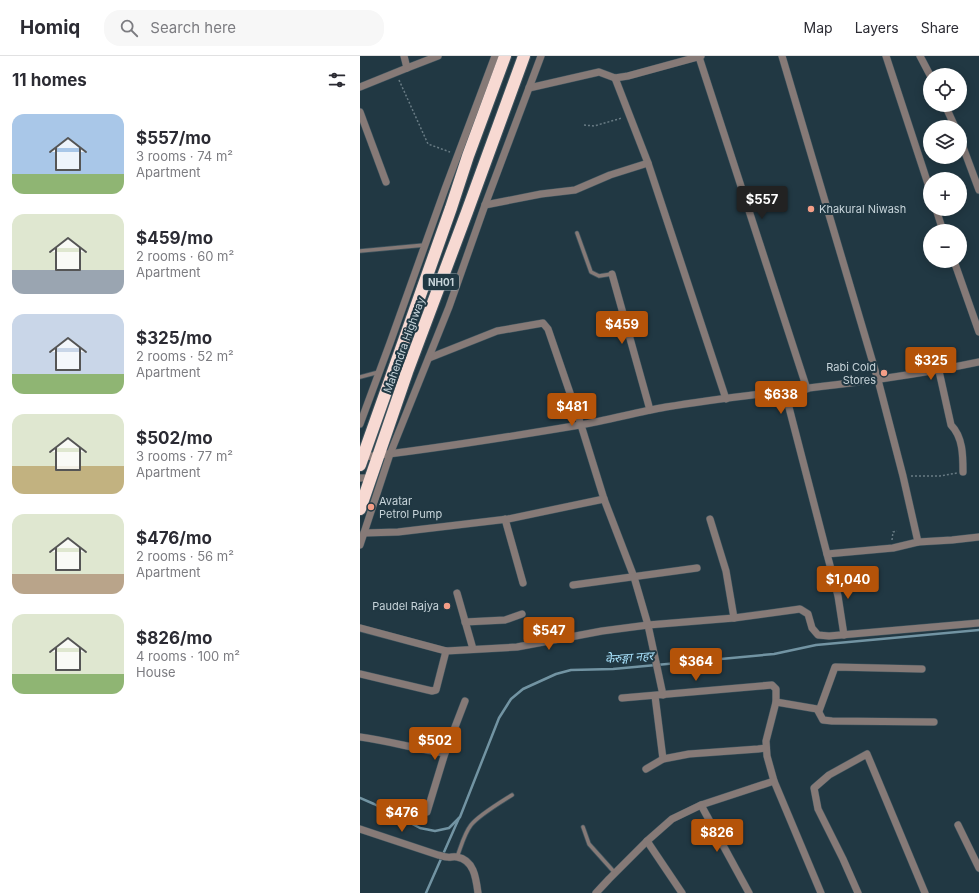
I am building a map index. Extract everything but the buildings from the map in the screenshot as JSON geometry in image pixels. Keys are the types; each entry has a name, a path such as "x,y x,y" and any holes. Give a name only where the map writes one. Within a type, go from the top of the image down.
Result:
{"highway":[{"name":"Mahendra Highway","path":"361,461 468,156 505,56"},
{"name":"Mahendra Highway","path":"360,509 365,478 385,454 407,372 468,212 524,56"}],"street":[{"path":"404,56 407,68"},
{"path":"360,87 438,56"},
{"path":"360,424 495,56"},
{"path":"360,545 385,454 429,358 449,307 541,56"},
{"path":"530,88 599,72 615,78 628,76 700,56 806,389"},
{"path":"782,56 878,380 903,476 918,542"},
{"path":"886,56 924,172"},
{"path":"920,56 926,68"},
{"path":"615,78 648,163 726,399"},
{"path":"360,112 386,182"},
{"path":"967,158 979,190"},
{"path":"486,205 541,194 574,190 610,175 648,163"},
{"path":"956,268 979,332"},
{"path":"612,274 650,410"},
{"path":"429,358 496,331 543,323 548,329 581,425 604,499 634,577 655,650 658,668 663,759"},
{"path":"361,461 385,454 581,425 650,410 878,380 939,371 979,362"},
{"path":"939,371 951,425 957,432 959,439 963,459 963,472"},
{"path":"785,392 837,590 844,635"},
{"path":"364,533 398,532 505,519 604,499"},
{"path":"505,519 523,583"},
{"path":"710,519 726,571 734,618"},
{"path":"827,554 893,548 918,542 979,537"},
{"path":"572,585 697,568"},
{"path":"457,593 472,649"},
{"path":"360,628 446,651 517,647 602,631 648,625 734,618 800,609 808,614 812,628 818,635 829,636 979,623"},
{"path":"465,622 505,620 522,614"},
{"path":"360,674 432,691 436,690 446,651"},
{"path":"819,711 835,667 922,669"},
{"path":"622,698 772,685 776,689 776,702 766,748 774,781 821,893"},
{"path":"427,812 445,753 465,701"},
{"path":"776,702 817,709 824,720 934,722"},
{"path":"360,737 445,753"},
{"path":"646,769 663,759 689,754 766,748"},
{"path":"858,893 818,809 814,788 830,775 867,754 925,893"},
{"path":"596,893 647,841 672,820 701,805 774,781"},
{"path":"701,805 749,893"},
{"path":"958,825 979,868"},
{"path":"360,829 438,855 463,859 469,863 473,869 478,893"},
{"path":"647,841 682,893"}],"lane":[{"path":"577,233 591,272 599,276 612,274"},
{"path":"360,251 425,245"},
{"path":"360,376 380,371"},
{"path":"457,857 464,836 471,825 512,795"},
{"path":"583,827 589,844 615,873"}],"path":[{"path":"396,73 428,144 458,154"},
{"path":"584,125 594,126 629,115"},
{"path":"903,476 940,476 963,472"},
{"path":"893,548 893,532 897,531"}],"waterway":[{"name":"केेरुङ्गा नहर","path":"360,798 420,828 435,831 449,828 460,817 499,718 511,699 523,689 556,674 571,670 613,669 774,654 816,645 979,630"},
{"name":"केेरुङ्गा नहर","path":"426,893 459,818"}],"place":[{"name":"Khakural Niwash","path":"811,209"},
{"name":"Rabi Cold Stores","path":"884,373"},
{"name":"Avatar Petrol Pump","path":"371,507"},
{"name":"Paudel Rajya","path":"447,606"}]}
